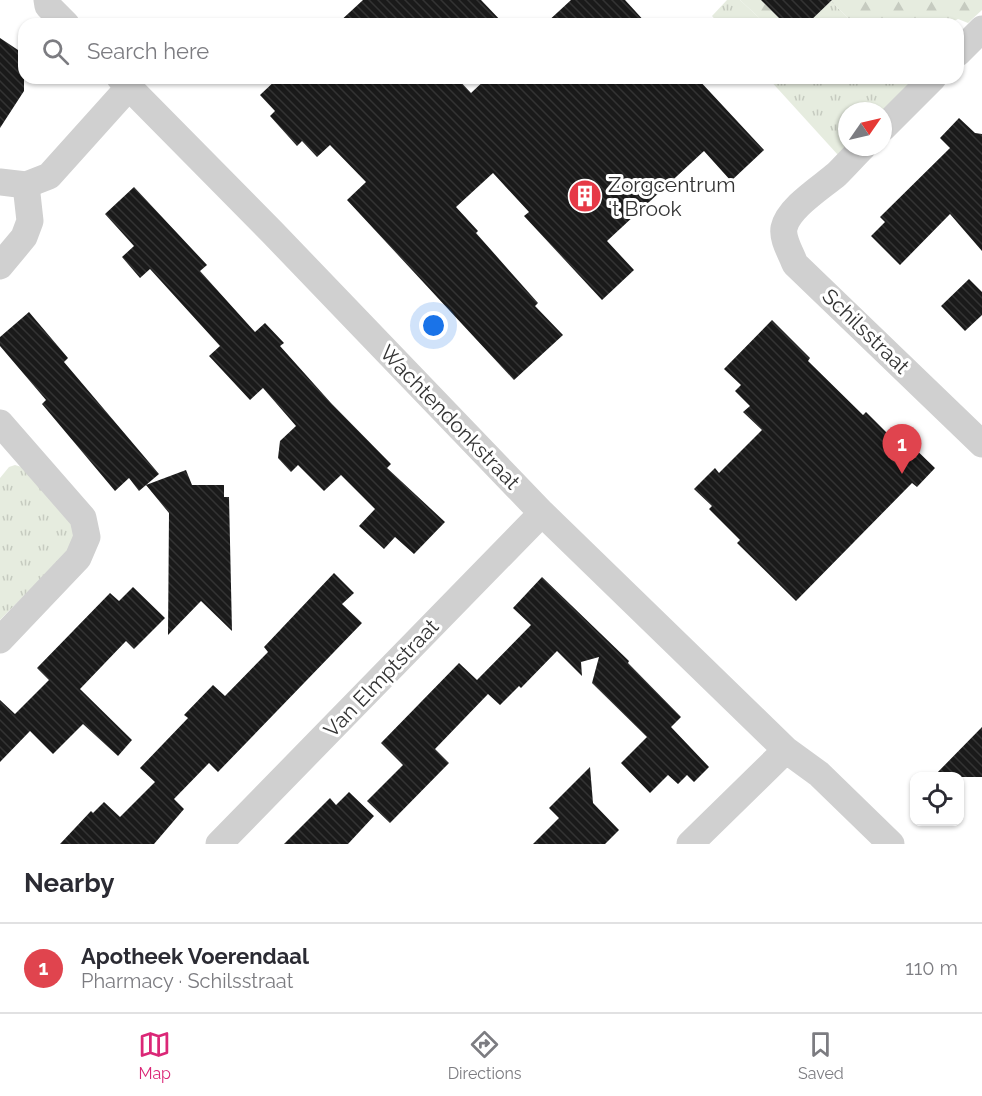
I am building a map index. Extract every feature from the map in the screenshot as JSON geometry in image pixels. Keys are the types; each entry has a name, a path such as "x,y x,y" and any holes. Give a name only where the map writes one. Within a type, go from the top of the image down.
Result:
{"street":[{"path":"47,0 48,6 60,18"},
{"path":"964,47 982,29"},
{"path":"0,266 24,237 30,220 13,184 49,176 123,84"},
{"name":"Wachtendonkstraat","path":"125,84 272,232 542,513 786,750 819,774 891,844"},
{"path":"892,119 927,84"},
{"name":"Schilsstraat","path":"854,156 789,218 784,228 785,239 795,264 982,444"},
{"path":"0,640 78,558 87,537 83,518 5,440"},
{"name":"Van Elmptstraat","path":"219,844 542,513"},
{"path":"690,844 786,750"}],"green space":[{"path":"727,0 740,0 760,18 714,18 712,16"},
{"path":"740,0 761,0 779,18 760,18"},
{"path":"982,0 982,10 968,23 964,21 964,18 848,18 831,1"},
{"path":"831,1 848,18 813,18"},
{"path":"773,84 909,84 891,102 838,102 838,155"},
{"path":"15,465 25,468 70,521 75,532 74,545 0,620 0,478 9,467"}],"building":[{"path":"363,0 481,0 498,18 344,18"},
{"path":"571,0 625,0 642,18 552,18"},
{"path":"761,0 832,0 813,18 779,18"},
{"path":"0,38 18,50 18,84 24,84 24,91 0,128"},
{"path":"272,84 463,84 471,93 481,84 703,84 764,150 731,181 704,151 607,241 634,270 602,300 524,216 529,212 493,173 456,207 538,303 535,306 563,335 514,380 347,200 366,182 330,145 317,157 302,141 297,146 270,116 275,111 260,95"},
{"path":"959,118 975,133 982,134 982,251 950,214 900,265 871,236 885,222 880,217 950,148 940,138"},
{"path":"134,187 207,265 200,271 255,332 265,323 284,343 280,346 331,403 391,464 387,468 445,522 414,554 395,537 384,549 359,526 375,509 341,475 324,491 298,465 291,472 278,458 280,441 296,426 263,388 250,400 209,356 220,346 150,269 140,278 122,257 134,246 105,214"},
{"path":"969,279 982,292 982,315 965,331 941,306"},
{"path":"29,312 68,358 64,362 159,474 139,491 129,478 115,491 42,404 46,400 0,346 0,337"},
{"path":"772,320 810,358 808,361 863,415 866,412 900,446 906,440 935,468 917,487 912,483 796,601 737,543 740,540 709,509 712,506 694,489 715,468 719,473 762,430 743,412 750,406 735,391 741,385 724,369"},
{"path":"186,470 192,485 224,485 224,497 229,497 232,631 201,601 168,635 169,513 146,485"},
{"path":"334,573 354,593 342,604 362,623 218,772 209,763 174,799 184,809 154,844 60,844 91,811 93,813 104,802 120,817 155,782 140,768 188,718 184,715 213,685 225,696 268,652 264,647"},
{"path":"542,577 629,661 628,663 681,717 671,727 709,767 694,782 687,775 678,784 668,775 650,793 621,763 647,737 592,683 599,657 581,662 582,676 557,651 521,688 519,686 500,705 488,694 435,749 449,763 390,823 367,801 403,765 381,743 459,663 477,680 531,625 513,608"},
{"path":"133,587 165,618 134,649 126,641 80,689 132,740 118,756 83,724 53,754 30,731 0,762 0,700 15,714 49,680 37,668 110,593 119,601"},
{"path":"982,727 982,777 964,777 964,772 938,772"},
{"path":"590,767 593,803 619,830 605,844 533,844 559,818 549,808"},
{"path":"349,792 374,816 348,844 284,844 330,798 336,805"}],"place":[{"name":"Zorgcentrum 't Brook","path":"585,196"},
{"name":"Apotheek Voerendaal","path":"902,474"}]}
